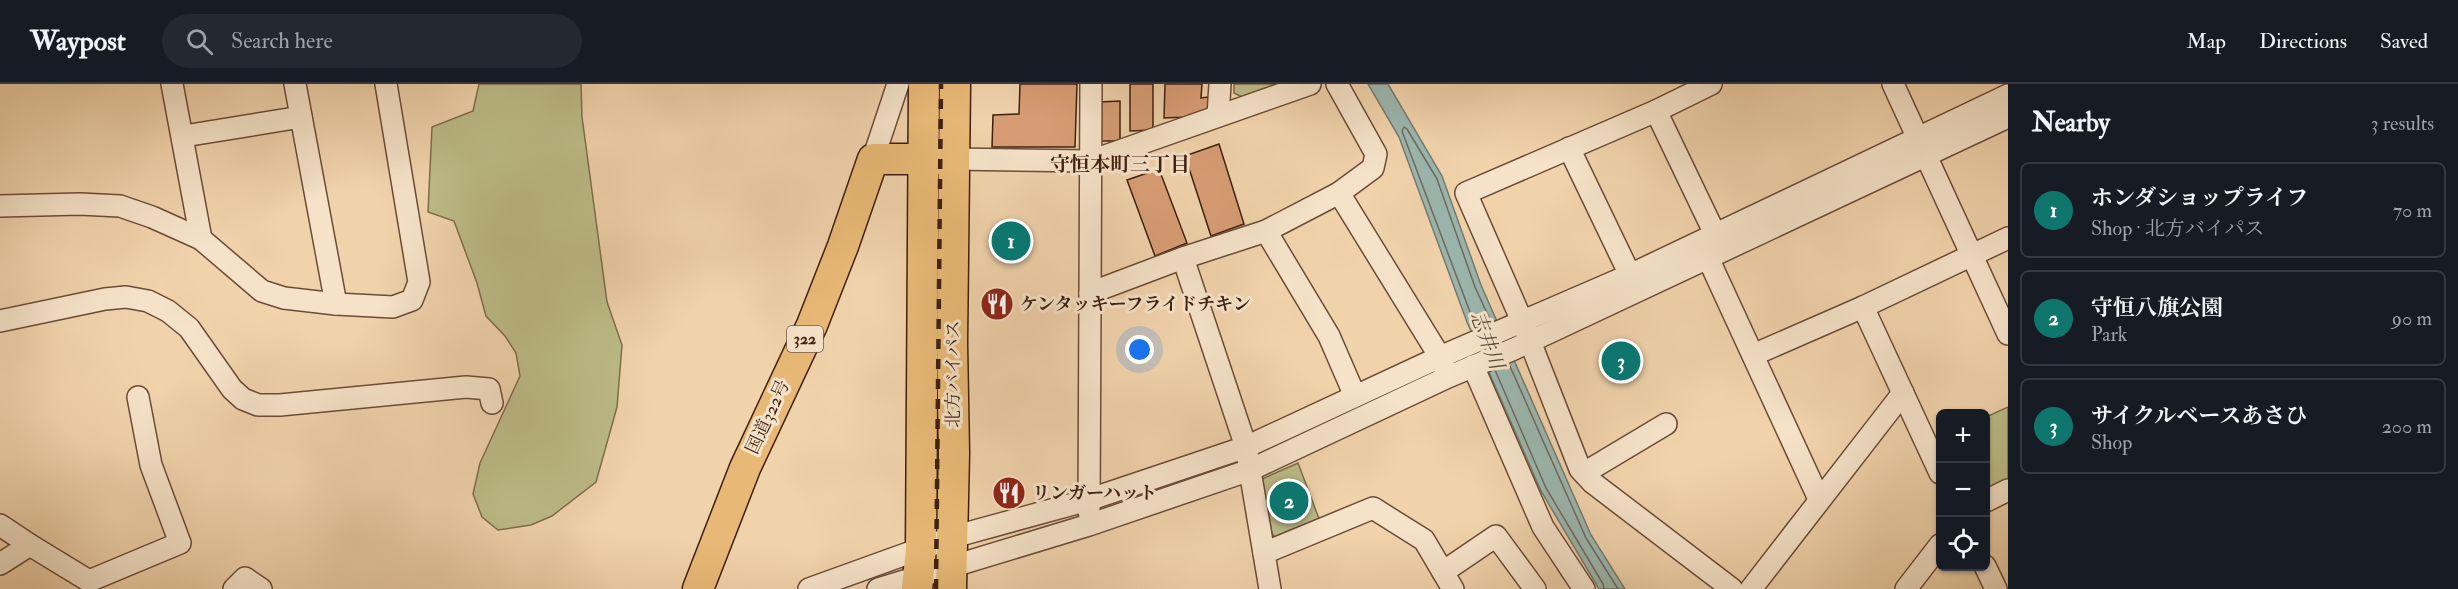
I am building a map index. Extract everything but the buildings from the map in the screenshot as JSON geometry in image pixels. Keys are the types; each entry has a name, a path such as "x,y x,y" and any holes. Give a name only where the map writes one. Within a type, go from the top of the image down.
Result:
{"highway":[{"path":"923,159 924,84"},
{"path":"873,159 953,159 955,84"},
{"name":"国道322号","path":"699,589 745,468 812,325 843,246 873,159"},
{"name":"北方バイパス","path":"918,571 923,159"},
{"name":"北方バイパス","path":"952,564 952,343 955,241 953,159"}],"street":[{"path":"172,84 184,136 201,239"},
{"path":"295,84 336,304"},
{"path":"0,206 80,204 120,206 152,217 201,239 261,291 284,298 393,307 412,300 419,282 386,84"},
{"path":"873,159 898,84"},
{"path":"1089,525 1091,84"},
{"path":"1218,116 1220,84"},
{"path":"953,159 1091,161 1310,84"},
{"path":"1090,293 1183,258 1266,231 1339,193 1373,168 1376,154 1337,84"},
{"path":"1711,84 1656,111 1466,193 1521,346 1584,473 1593,483 1732,589"},
{"path":"1893,84 2008,334"},
{"path":"1922,147 2008,95"},
{"path":"1656,111 1753,355 1819,499"},
{"path":"184,136 301,117"},
{"path":"952,564 1088,500 1246,447 1468,344 1708,244 1922,147 2008,117"},
{"path":"1569,148 1629,275"},
{"path":"1339,193 1440,357 1448,377"},
{"path":"1266,231 1329,336 1355,396"},
{"path":"1753,355 1863,307 2008,238"},
{"path":"809,589 952,564 1089,525 1250,470 1448,377 1521,346 1708,244"},
{"path":"1183,258 1246,447 1264,553 1265,587"},
{"path":"7,319 105,299 126,297 148,302 168,311 189,328 231,389 243,399 258,405 280,405 466,387 489,389 492,403"},
{"path":"1863,307 1936,463"},
{"path":"1476,365 1543,527 1584,589"},
{"path":"1751,589 1903,393"},
{"path":"0,525 89,581 180,543 151,465 138,397"},
{"path":"1584,473 1666,424"},
{"path":"1990,499 2008,490"},
{"path":"1264,553 1373,508 1424,540 1448,581 1496,536 1535,589"},
{"path":"0,564 30,544"},
{"path":"1906,589 1936,551"},
{"path":"878,589 918,571"},
{"path":"1987,571 1996,589"},
{"path":"234,589 245,578 261,589"}],"shaded area":[{"path":"479,84 581,84 582,117 607,302 622,345 617,407 596,482 552,516 531,525 498,530 482,517 473,494 480,463 520,376 516,353 505,336 486,316 477,283 454,221 428,212 432,127 473,111"},
{"path":"1234,84 1284,84 1244,98 1234,93"},
{"path":"2008,407 2008,485 1990,493 1990,463 1990,415"},
{"path":"1298,463 1321,524 1282,543 1272,534 1262,479"}],"water":[{"name":"志井川","path":"1368,84 1388,84 1442,176 1481,285 1591,535 1625,589 1599,589 1541,491 1467,322 1399,137"}],"railway":[{"path":"936,589 941,84"}],"place":[{"name":"ホンダショップライフ","path":"1011,241"},
{"name":"ケンタッキーフライドチキン","path":"997,304"},
{"name":"サイクルベースあさひ","path":"1621,361"},
{"name":"リンガーハット","path":"1009,493"},
{"name":"守恒八旗公園","path":"1289,501"}],"district":[{"name":"守恒本町三丁目","path":"1120,164"}]}
